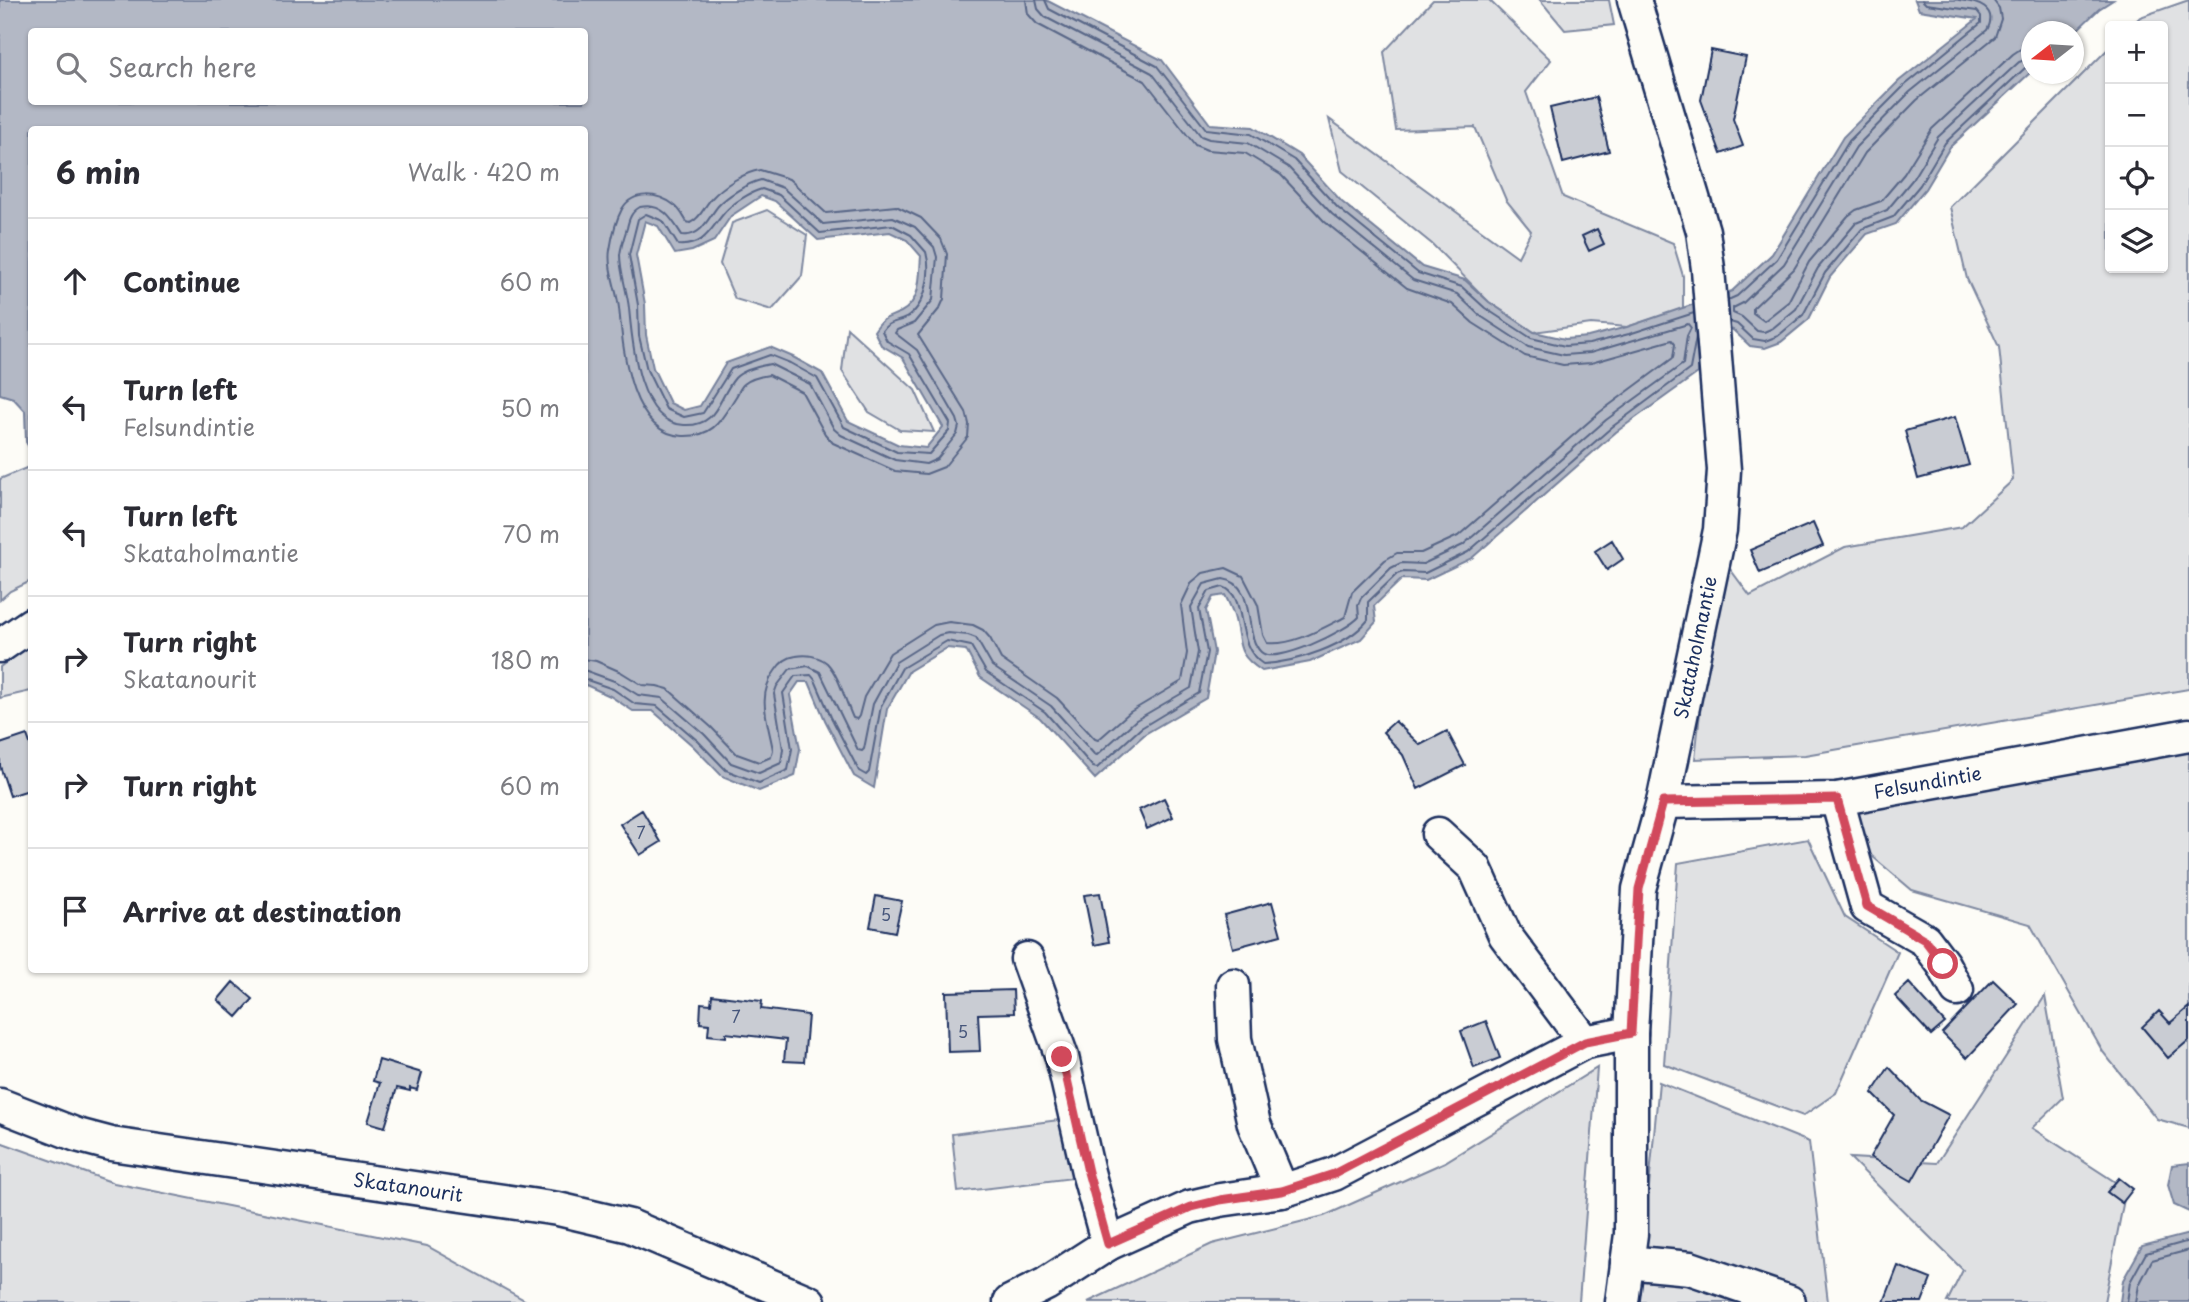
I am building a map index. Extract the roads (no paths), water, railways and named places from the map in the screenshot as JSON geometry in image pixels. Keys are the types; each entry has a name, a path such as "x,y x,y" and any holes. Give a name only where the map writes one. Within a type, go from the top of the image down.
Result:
{"street":[{"name":"Skataholmantie","path":"1622,1302 1630,1234 1631,1033 1639,889 1663,802 1720,530 1724,470 1717,366 1703,231 1634,0"},
{"path":"0,646 28,627"},
{"name":"Felsundintie","path":"1663,802 1837,799 2189,735"},
{"path":"1837,799 1867,906 1925,940 1943,964 1957,990"},
{"path":"1438,834 1475,868 1506,935 1585,1042"},
{"path":"1027,959 1062,1057 1088,1172 1108,1244"},
{"path":"1233,985 1235,1039 1254,1124 1282,1191"},
{"path":"1010,1302 1046,1284 1108,1244 1191,1207 1282,1191 1334,1174 1585,1042 1631,1033"},
{"name":"Skatanourit","path":"0,1105 77,1135 111,1144 547,1207 594,1217 630,1226 809,1302"},
{"path":"1627,1262 1690,1268 1788,1302"}],"water":[{"path":"0,0 1046,0 1162,60 1210,124 1253,127 1299,155 1342,202 1422,267 1465,280 1489,302 1534,332 1565,339 1588,337 1627,327 1732,291 1772,254 1843,137 1899,81 1977,19 1919,10 1915,0 2113,0 2084,23 2084,21 2021,21 2021,81 1950,147 1925,189 1896,224 1867,234 1830,277 1809,319 1781,342 1765,348 1750,346 1733,330 1717,326 1702,340 1698,373 1616,432 1472,558 1426,580 1402,579 1374,606 1376,622 1361,639 1310,662 1262,671 1247,659 1240,647 1234,616 1225,595 1213,597 1206,610 1214,652 1206,698 1145,734 1095,779 1040,718 980,677 966,650 947,648 909,671 887,709 874,788 854,776 809,682 799,682 790,695 800,749 795,776 759,791 722,776 653,711 633,711 588,686 588,126 28,126 28,446 25,411 13,398 0,394","holes":["761,196 775,201 818,240 890,232 907,240 921,256 918,287 913,301 901,312 883,320 874,331 881,345 903,358 943,427 926,448 899,445 848,421 822,373 770,347 726,363 700,406 684,410 670,403 653,368 646,335 645,304 636,255 645,221 658,226 675,254 692,251 714,241 731,216"]},
{"path":"2189,1163 2189,1212 2174,1205 2168,1185 2172,1165"},
{"path":"2189,1234 2189,1302 2120,1302 2123,1280 2142,1246"}]}
